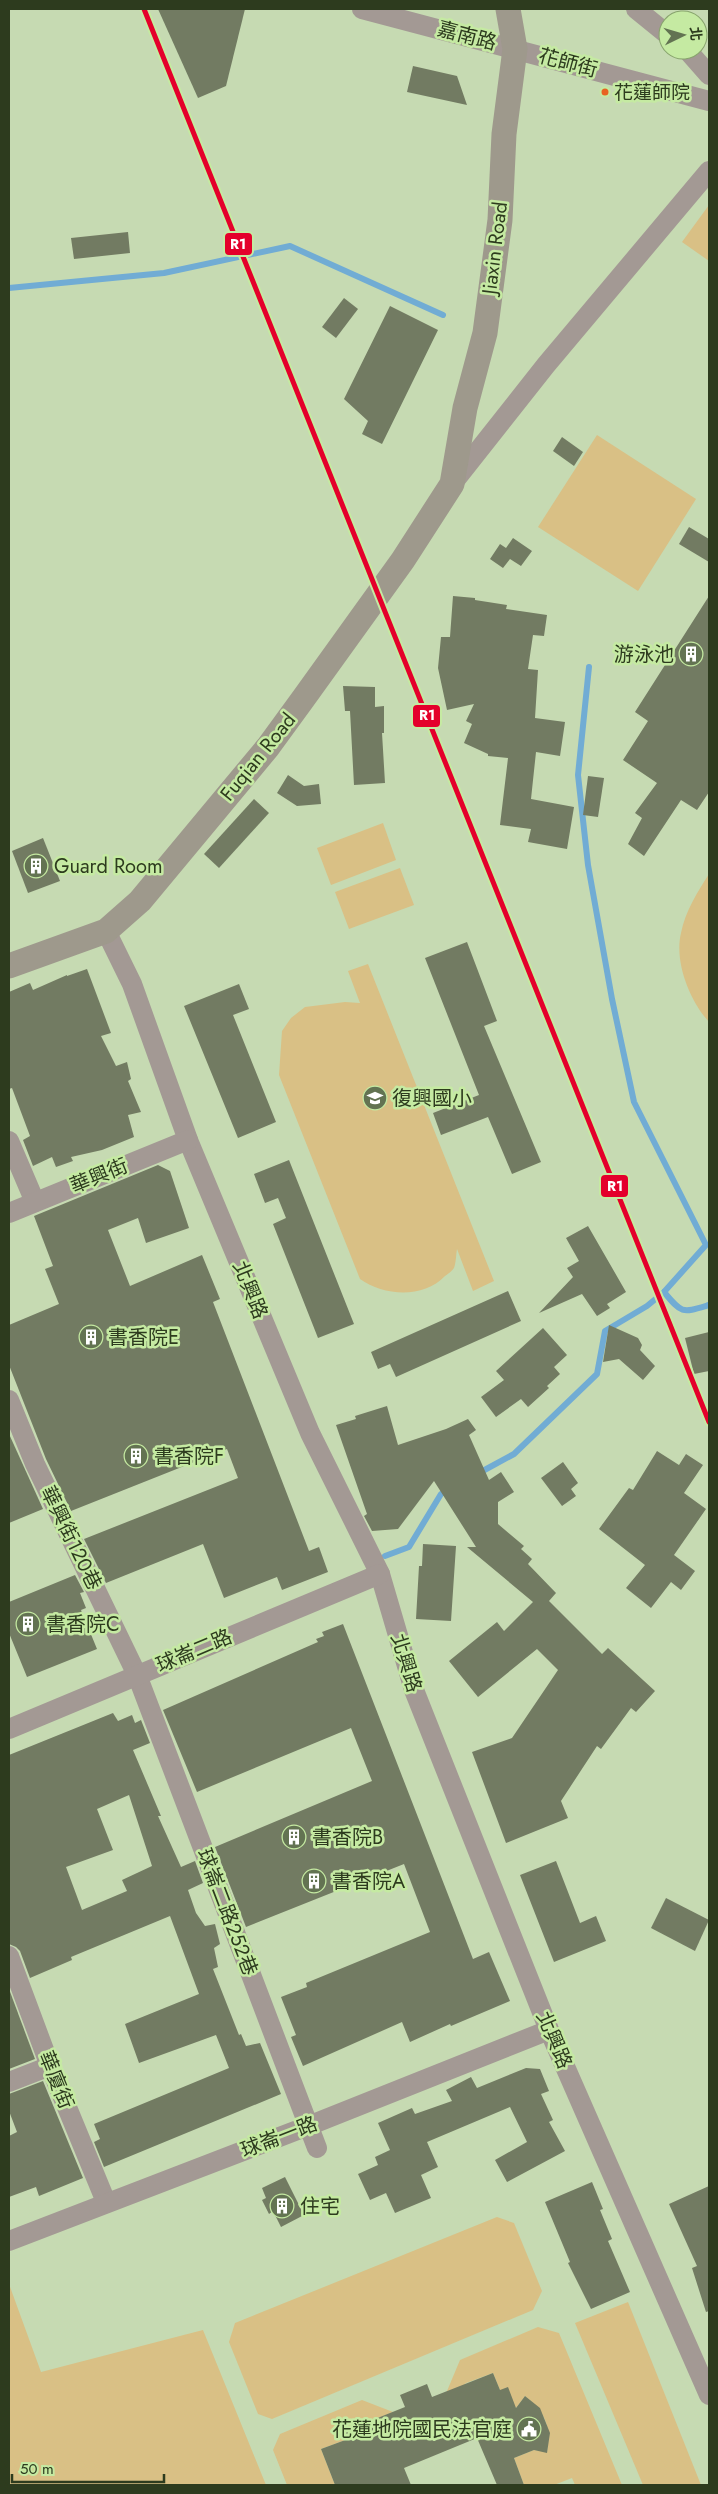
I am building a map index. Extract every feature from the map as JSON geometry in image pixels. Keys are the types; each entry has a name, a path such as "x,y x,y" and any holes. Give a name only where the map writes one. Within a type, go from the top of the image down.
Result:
{"main road":[{"name":"Jiaxin Road","path":"452,484 465,408 486,324 500,220 504,134 515,48 508,9"},
{"name":"Fuqian Road","path":"9,966 106,931 140,901 268,747 347,640 452,484"}],"street":[{"name":"嘉南路","path":"362,9 515,48"},
{"path":"636,9 658,27"},
{"name":"花師街","path":"515,48 709,101"},
{"path":"696,60 709,75"},
{"path":"452,484 546,365 709,171"},
{"name":"北興路","path":"106,931 132,984 188,1140 310,1434 380,1574 414,1690 549,2030 707,2385"},
{"name":"華興街","path":"9,1213 188,1140"},
{"path":"9,1141 35,1202"},
{"name":"華興街120巷","path":"9,1400 35,1464 137,1675"},
{"name":"球崙二路","path":"9,1729 380,1574"},
{"name":"球崙二路252巷","path":"137,1675 317,2148"},
{"name":"華廈街","path":"9,1956 50,2066 106,2202"},
{"name":"球崙一路","path":"9,2241 106,2202 308,2126 549,2030"},
{"path":"9,2082 50,2066"}],"shaded area":[{"path":"709,205 709,261 682,242"},
{"path":"597,435 696,499 638,591 538,527"},
{"path":"383,823 396,860 331,885 317,848"},
{"path":"400,868 414,905 349,929 335,892"},
{"path":"709,874 709,1022 696,1003 685,980 679,944 683,925 689,910"},
{"path":"368,964 494,1281 473,1291 457,1249 454,1268 426,1289 415,1292 392,1292 370,1285 360,1279 279,1075 282,1031 291,1018 305,1007 345,1002 360,1003 348,971"},
{"path":"497,2217 514,2223 542,2291 533,2310 272,2419 258,2414 229,2342 235,2323"},
{"path":"9,2284 41,2372 203,2330 266,2485 9,2485"},
{"path":"628,2302 701,2485 643,2485 575,2323"},
{"path":"538,2327 559,2333 622,2485 575,2485 572,2478 554,2485 524,2485 514,2458 534,2450 547,2452 547,2427 538,2408 525,2396 516,2408 500,2390 493,2373 466,2383 450,2399 447,2391 460,2360"},
{"path":"362,2400 393,2412 345,2431 348,2439 321,2449 335,2485 287,2485 273,2450 280,2434"},
{"path":"345,2480 347,2485 335,2485"}],"building":[{"path":"158,9 245,9 226,86 198,98"},
{"path":"413,66 457,76 467,105 407,92"},
{"path":"128,232 130,253 74,259 71,238"},
{"path":"344,298 358,309 336,338 322,327"},
{"path":"390,306 438,330 382,444 362,434 368,421 344,399"},
{"path":"562,437 583,452 574,466 553,451"},
{"path":"689,527 709,539 709,562 679,544"},
{"path":"513,538 532,551 521,566 510,559 503,568 490,559 500,544 506,548"},
{"path":"453,596 475,598 475,600 507,605 506,609 547,615 544,636 533,635 528,669 538,670 535,718 565,722 560,756 536,752 531,799 574,807 567,849 528,842 531,829 500,825 508,758 488,756 488,754 464,743 472,724 466,721 474,704 447,710 438,668 441,637 450,637"},
{"name":"游泳池","path":"709,596 709,792 697,810 681,800 644,856 628,844 642,818 635,813 657,783 623,760 648,721 635,712"},
{"path":"343,686 375,687 375,707 384,706 384,733 382,733 385,783 354,785 350,711 345,711"},
{"path":"288,775 304,786 319,784 321,804 297,806 277,793"},
{"path":"588,776 604,778 598,817 583,815"},
{"path":"254,799 269,813 219,868 204,854"},
{"name":"Guard Room","path":"43,838 60,881 28,893 12,851"},
{"path":"467,942 497,1021 484,1026 541,1162 512,1174 488,1117 441,1135 433,1113 479,1095 425,958"},
{"path":"87,969 111,1033 101,1036 116,1066 127,1062 131,1079 128,1081 141,1112 128,1115 134,1137 102,1150 71,1157 73,1161 56,1167 52,1157 33,1166 23,1140 30,1136 12,1088 9,1089 9,992 30,983 33,990 67,975"},
{"path":"239,984 249,1009 233,1015 276,1122 238,1138 184,1006"},
{"path":"289,1160 354,1324 318,1338 273,1224 286,1218 278,1198 265,1203 254,1174"},
{"path":"158,1165 170,1171 189,1228 146,1243 138,1218 108,1230 130,1286 202,1255 220,1299 213,1302 309,1551 319,1547 328,1572 282,1590 277,1577 224,1598 203,1544 106,1583 84,1539 238,1478 227,1449 71,1511 46,1459 9,1365 9,1325 59,1304 45,1269 53,1266 34,1216"},
{"path":"588,1226 626,1292 607,1304 610,1308 597,1316 582,1294 539,1313 573,1277 567,1268 579,1261 566,1238"},
{"path":"508,1291 521,1321 396,1377 390,1364 378,1369 371,1352"},
{"path":"609,1325 638,1338 642,1345 640,1350 655,1366 643,1380 619,1359 603,1362"},
{"path":"543,1328 567,1355 554,1367 560,1374 547,1386 549,1388 528,1407 521,1399 496,1417 481,1397 504,1380 496,1371"},
{"path":"709,1332 709,1371 694,1374 685,1338"},
{"path":"387,1406 398,1445 446,1429 468,1419 476,1430 469,1435 489,1480 501,1472 514,1492 498,1502 498,1524 524,1546 521,1549 532,1559 528,1564 556,1593 549,1601 602,1654 608,1648 655,1691 636,1712 631,1708 601,1749 597,1746 561,1801 568,1818 506,1843 472,1752 512,1738 558,1670 537,1649 478,1697 449,1661 497,1622 504,1631 533,1602 467,1547 476,1547 434,1481 398,1529 372,1531 364,1516 367,1514 336,1425 356,1419 355,1416"},
{"path":"9,1434 43,1509 9,1523"},
{"path":"657,1451 679,1465 686,1454 703,1465 684,1493 706,1509 674,1555 695,1571 681,1590 671,1582 651,1608 626,1588 645,1565 599,1529 629,1488 633,1490"},
{"path":"563,1462 578,1483 571,1489 576,1496 562,1506 541,1478"},
{"path":"423,1544 456,1546 451,1621 416,1619 419,1566 422,1566"},
{"path":"75,1575 84,1592 80,1593 86,1608 81,1610 97,1649 27,1677 9,1633 9,1602"},
{"path":"343,1624 473,1959 489,1952 510,2001 410,2042 402,2022 303,2066 291,2037 296,2035 281,1997 307,1987 306,1983 430,1932 404,1864 246,1927 215,1847 372,1781 351,1728 197,1792 163,1710 318,1642 316,1639 324,1636 322,1632"},
{"path":"113,1713 118,1721 132,1715 135,1723 141,1720 150,1743 133,1750 161,1816 158,1816 181,1867 195,1861 203,1883 188,1890 196,1913 205,1926 215,1924 220,1944 214,1948 218,1967 213,1969 239,2035 241,2034 246,2046 260,2043 281,2094 104,2167 94,2142 100,2139 94,2124 229,2068 216,2035 139,2063 125,2024 199,1994 170,1916 71,1957 72,1960 30,1978 20,1951 9,1944 9,1755","holes":["129,1795 152,1866 122,1880 127,1891 82,1910 66,1867 113,1850 97,1809"]},
{"path":"556,1861 580,1923 596,1916 606,1941 554,1962 520,1875"},
{"path":"666,1898 709,1920 695,1951 651,1928"},
{"path":"9,1989 35,2059 9,2069"},
{"path":"526,2068 540,2069 549,2091 541,2094 553,2120 549,2122 565,2151 507,2182 495,2160 527,2142 510,2107 427,2142 438,2167 421,2175 431,2198 395,2213 386,2193 370,2200 358,2174 378,2165 375,2157 390,2150 378,2123 412,2108 415,2114 452,2101 446,2090 471,2077 477,2088"},
{"path":"43,2081 83,2178 39,2196 36,2187 9,2197 9,2136 17,2132 9,2111 9,2094"},
{"name":"住宅","path":"285,2177 304,2215 281,2227 273,2211 269,2214 262,2200 266,2198 262,2188"},
{"path":"592,2182 603,2209 600,2210 612,2239 608,2241 630,2292 591,2309 568,2263 570,2262 545,2202"},
{"path":"709,2186 709,2311 706,2312 692,2268 697,2266 669,2204"},
{"path":"493,2373 500,2390 508,2387 516,2408 525,2396 540,2408 550,2433 547,2453 534,2450 514,2458 524,2485 497,2485 477,2438 404,2468 411,2485 335,2485 321,2449 348,2439 345,2431 405,2407 400,2395 427,2384 432,2397"}],"waterway":[{"path":"9,288 164,273 290,246 443,315"},
{"path":"479,1473 514,1454 597,1374 605,1331 647,1306 664,1292 706,1245 634,1102 612,999 588,865 578,775 589,667"},
{"path":"664,1292 683,1310 709,1305"},
{"path":"385,1556 409,1547 441,1494 448,1490"}],"transit line":[{"name":"R1","path":"144,9 709,1422"}],"place":[{"name":"花蓮師院","path":"605,92"},
{"name":"游泳池","path":"691,654"},
{"name":"Guard Room","path":"36,866"},
{"name":"復興國小","path":"375,1098"},
{"name":"書香院E","path":"91,1337"},
{"name":"書香院F","path":"136,1456"},
{"name":"書香院C","path":"28,1624"},
{"name":"書香院B","path":"294,1837"},
{"name":"書香院A","path":"314,1881"},
{"name":"住宅","path":"282,2206"},
{"name":"花蓮地院國民法官庭","path":"529,2429"}]}
